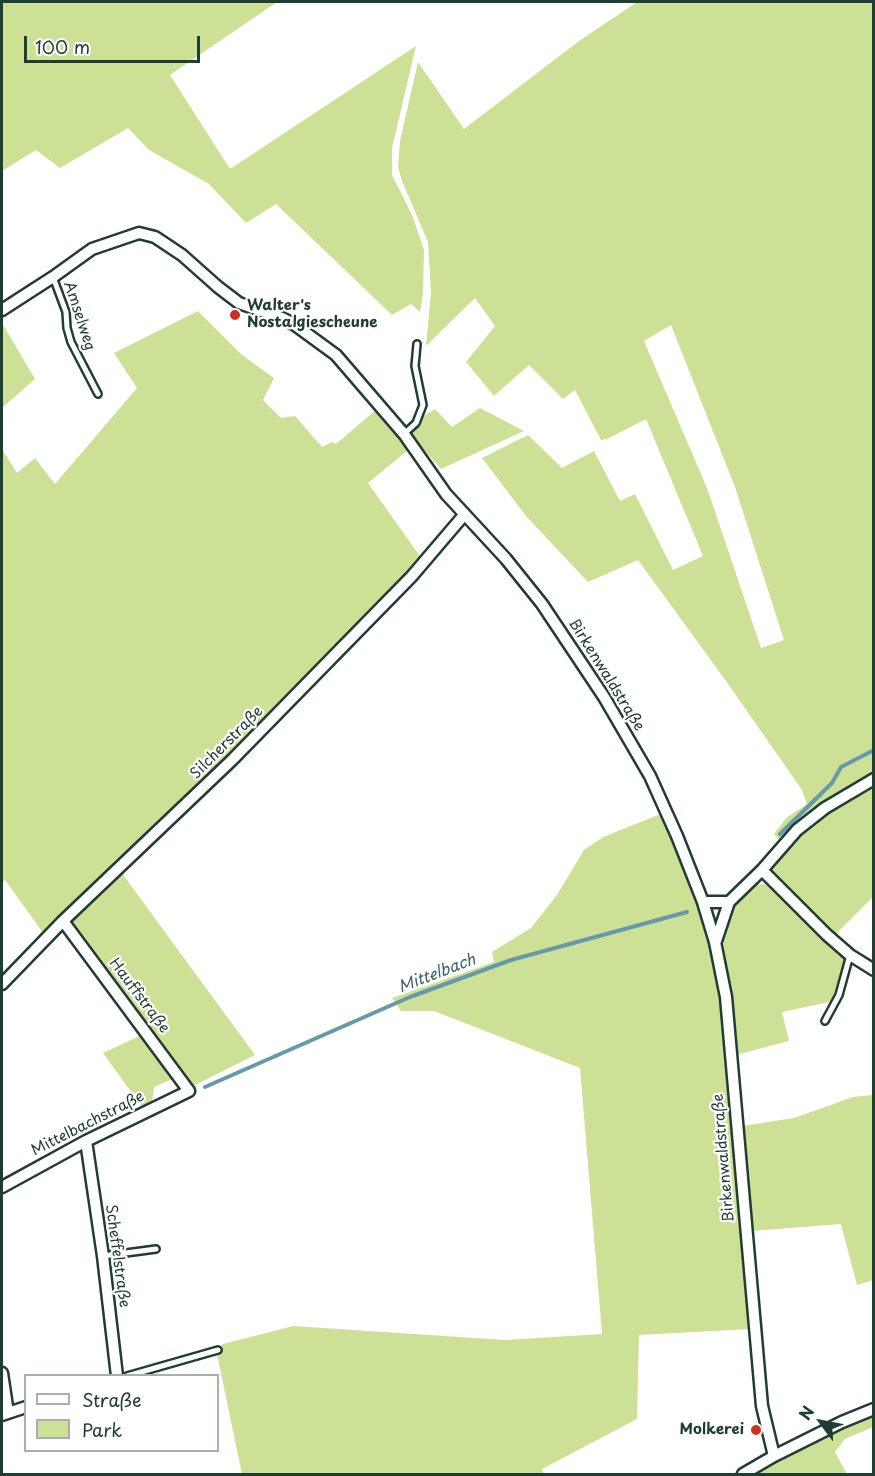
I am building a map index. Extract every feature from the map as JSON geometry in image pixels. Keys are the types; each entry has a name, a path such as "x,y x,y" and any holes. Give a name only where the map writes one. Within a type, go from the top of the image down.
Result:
{"street":[{"name":"Birkenwaldstraße","path":"4,308 92,249 139,233 155,237 182,255 239,303 282,318 315,338 336,355 404,434 446,494 506,559 542,604 604,697 650,776 677,836 716,942 726,997 762,1406 774,1456"},
{"name":"Silcherstraße","path":"2,984 63,921 232,760 412,576 464,515"},
{"path":"716,942 729,902 762,870 797,830 825,808 873,779"},
{"path":"762,870 850,955 873,970"},
{"path":"703,902 729,902"},
{"name":"Hauffstraße","path":"63,921 189,1090"},
{"name":"Mittelbachstraße","path":"2,1187 86,1141 189,1090"},
{"name":"Scheffelstraße","path":"86,1141 117,1374"},
{"path":"2,1373 5,1414 24,1408"},
{"path":"743,1474 842,1422 873,1409"}],"lane":[{"name":"Amselweg","path":"53,277 66,312 71,342 98,394"},
{"path":"404,434 416,423 423,405 415,366 417,344"},
{"path":"825,1021 839,995 850,955"},
{"path":"103,1256 156,1249"},
{"path":"134,1374 218,1350"}],"green space":[{"path":"2,2 277,2 170,75 230,169 416,46 392,148 392,175 412,215 424,250 420,312 411,304 392,315 276,204 246,223 209,184 149,150 128,128 60,168 36,150 2,171"},
{"path":"637,2 873,2 873,777 781,842 774,834 786,818 807,804 802,790 638,560 588,582 526,516 482,458 528,435 562,468 594,451 620,501 635,494 673,570 703,556 646,419 601,440 575,390 563,399 529,365 494,396 466,362 495,326 475,298 426,346 431,293 428,242 398,167 400,141 418,62 464,129 579,41","holes":["671,325 735,487 784,640 761,648 707,488 644,341"]},
{"path":"198,311 242,355 274,378 263,400 281,418 295,416 322,447 332,442 336,444 376,410 408,450 368,483 422,559 277,708 44,934 5,880 2,883 2,449 17,473 35,458 55,484 137,388 114,353"},
{"path":"2,323 35,379 2,408"},
{"path":"480,408 524,431 441,469 405,428 435,409 452,427"},
{"path":"873,784 873,897 835,935 776,879 771,871 774,862 805,829 840,802"},
{"path":"663,813 711,946 722,1011 750,1329 639,1335 637,1419 542,1469 544,1474 242,1474 217,1354 223,1344 293,1326 505,1340 602,1334 580,1068 434,1011 401,1011 392,998 494,962 492,952 531,928 557,895 584,850 603,837"},
{"path":"121,872 255,1055 193,1086 71,922 73,914"},
{"path":"763,884 771,887 848,958 834,1001 782,1012 789,1041 736,1055 722,936 733,906 754,885"},
{"path":"144,1034 175,1078 154,1087 152,1102 142,1107 103,1053"},
{"path":"873,1095 873,1280 857,1285 841,1224 752,1231 742,1126 794,1118 853,1097"},
{"path":"873,1415 873,1427 845,1439 835,1452 847,1474 752,1474 771,1462"}],"waterway":[{"name":"Mittelbach","path":"780,834 832,783 841,767 874,750"},
{"name":"Mittelbach","path":"205,1087 410,997 511,960 687,912"}],"place":[{"name":"Walter's Nostalgiescheune","path":"235,315"},
{"name":"Molkerei","path":"756,1430"}]}
